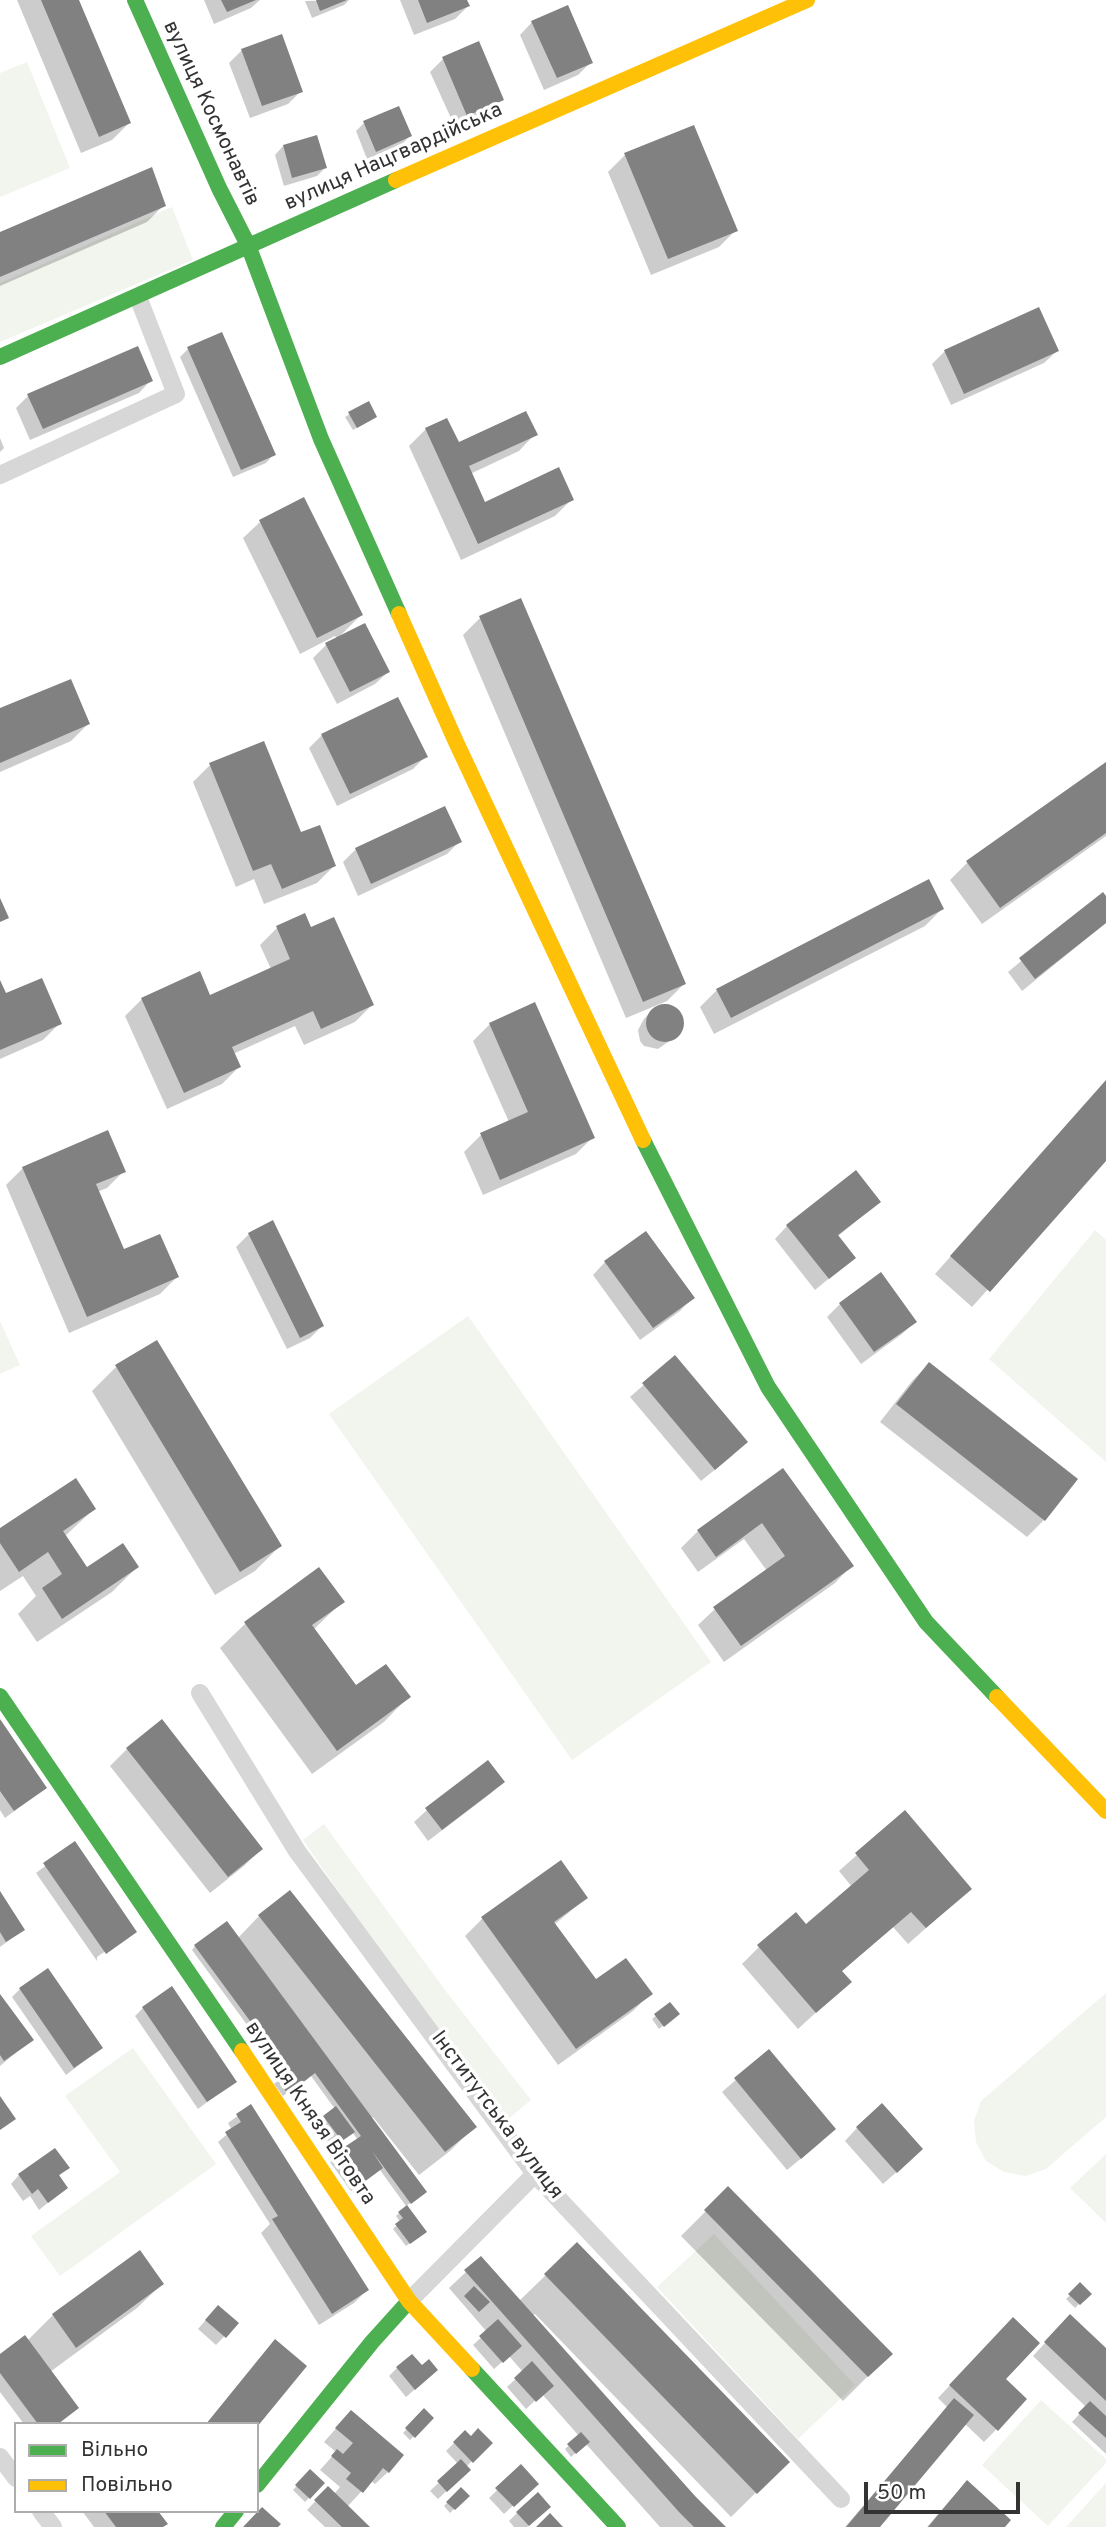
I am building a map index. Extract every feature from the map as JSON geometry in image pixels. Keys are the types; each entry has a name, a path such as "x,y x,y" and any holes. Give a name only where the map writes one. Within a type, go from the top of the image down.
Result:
{"street":[{"name":"вулиця Космонавтів","path":"135,0 219,188 248,245 321,439 456,742 664,1185 768,1387 926,1622 1106,1811"},
{"name":"вулиця Нацгвардійська","path":"0,358 248,245 807,0"},
{"path":"0,475 176,394 138,297"},
{"name":"Інститутська вулиця","path":"200,1693 297,1851 535,2174 841,2499"},
{"name":"вулиця Князя Вітовта","path":"0,1696 171,1945 408,2301 618,2527"},
{"path":"259,2483 408,2301 535,2174"},
{"path":"0,2457 14,2475"},
{"path":"223,2527 234,2513"}],"shaded area":[{"path":"27,62 70,168 0,197 0,73"},
{"path":"172,207 193,260 0,342 0,283"},
{"path":"1095,1230 1106,1240 1106,1462 989,1359"},
{"path":"468,1316 711,1662 572,1760 329,1414"},
{"path":"0,1321 20,1365 0,1374"},
{"path":"324,1824 445,1990 531,2100 507,2120 356,1917 303,1840"},
{"path":"1106,1993 1106,2117 1046,2169 1025,2176 1004,2172 986,2161 976,2142 974,2121 981,2101"},
{"path":"133,2048 216,2164 60,2276 31,2236 120,2172 65,2096"},
{"path":"1106,2154 1106,2223 1070,2188"},
{"path":"714,2234 855,2385 798,2439 657,2287"},
{"path":"1041,2400 1106,2459 1106,2463 1048,2526 982,2465"},
{"path":"1106,2483 1106,2527 1066,2527"}],"building":[{"path":"41,0 79,0 131,123 99,137"},
{"path":"221,0 256,0 227,12"},
{"path":"316,0 347,0 320,11"},
{"path":"418,0 467,0 470,6 427,23"},
{"path":"568,5 593,63 557,78 531,21"},
{"path":"282,34 303,92 262,106 241,49"},
{"path":"479,41 504,100 467,116 442,57"},
{"path":"399,106 412,136 376,152 363,121"},
{"path":"694,125 738,231 668,259 624,153"},
{"path":"317,135 327,168 292,178 283,145"},
{"path":"152,167 166,206 0,277 0,232"},
{"path":"1039,307 1059,351 964,394 944,350"},
{"path":"222,332 276,455 241,470 187,347"},
{"path":"138,346 153,381 43,429 27,394"},
{"path":"369,401 377,417 357,428 348,412"},
{"path":"526,411 538,435 469,466 485,502 559,467 574,500 478,544 425,428 447,418 459,442"},
{"path":"304,497 363,615 317,638 259,520"},
{"path":"521,598 686,984 643,1002 479,616"},
{"path":"365,623 390,672 350,692 325,643"},
{"path":"71,679 90,724 0,763 0,708"},
{"path":"398,697 428,757 350,794 321,734"},
{"path":"264,741 301,832 320,825 336,866 282,889 271,864 253,871 209,763"},
{"path":"1106,762 1106,833 1000,908 966,861"},
{"path":"445,806 462,842 371,884 355,848"},
{"path":"929,879 944,909 731,1018 716,989"},
{"path":"1103,892 1106,896 1106,923 1035,979 1019,958"},
{"path":"0,898 9,918 0,922"},
{"path":"305,913 311,927 334,917 374,1005 321,1029 313,1011 232,1047 241,1067 184,1093 141,998 200,971 210,995 290,959 276,926"},
{"path":"42,978 62,1024 0,1050 0,980 6,993"},
{"path":"535,1002 595,1138 500,1180 480,1133 528,1112 489,1023"},
{"path":"665,1004 679,1009 684,1023 679,1037 665,1042 651,1037 646,1023 651,1009"},
{"path":"1106,1080 1106,1161 990,1292 950,1256"},
{"path":"108,1130 126,1172 96,1184 124,1249 160,1234 179,1277 87,1317 22,1167"},
{"path":"856,1170 881,1202 838,1235 856,1258 829,1279 786,1225"},
{"path":"273,1220 324,1326 300,1338 248,1233"},
{"path":"646,1231 695,1298 653,1328 604,1261"},
{"path":"881,1272 917,1322 874,1352 839,1303"},
{"path":"157,1340 282,1546 240,1572 115,1365"},
{"path":"675,1355 748,1442 715,1470 642,1383"},
{"path":"929,1362 1078,1479 1045,1521 896,1404"},
{"path":"783,1468 854,1566 741,1646 713,1607 785,1556 762,1523 716,1557 697,1530"},
{"path":"76,1478 96,1509 63,1531 87,1567 123,1543 139,1567 62,1619 42,1588 62,1574 48,1552 19,1572 0,1543 0,1528"},
{"path":"319,1567 345,1602 312,1625 356,1685 386,1664 411,1697 337,1751 244,1622"},
{"path":"0,1719 47,1788 14,1811 0,1791"},
{"path":"162,1719 263,1849 228,1877 126,1748"},
{"path":"488,1760 505,1782 442,1830 425,1808"},
{"path":"905,1810 972,1889 926,1928 911,1912 842,1971 852,1982 816,2013 757,1945 796,1912 806,1924 869,1870 855,1853"},
{"path":"75,1841 137,1932 106,1954 43,1863"},
{"path":"561,1860 588,1898 554,1922 596,1979 626,1958 653,1994 576,2049 481,1917"},
{"path":"290,1890 477,2127 445,2152 258,1915"},
{"path":"0,1891 25,1930 6,1942 0,1932"},
{"path":"227,1921 427,2192 411,2204 372,2151 383,2168 360,2185 337,2152 361,2136 315,2073 288,2094 277,2079 287,2071 194,1945"},
{"path":"48,1968 103,2048 74,2068 19,1988"},
{"path":"172,1986 237,2082 207,2102 142,2007"},
{"path":"0,1994 34,2040 4,2061 0,2055"},
{"path":"670,2002 680,2014 664,2027 654,2014"},
{"path":"769,2049 836,2129 801,2159 734,2078"},
{"path":"0,2096 16,2119 0,2130"},
{"path":"882,2103 923,2149 897,2173 856,2127"},
{"path":"251,2104 369,2290 332,2314 272,2219 278,2216 225,2132 241,2122 236,2114"},
{"path":"336,2106 355,2132 342,2141 323,2116"},
{"path":"55,2148 70,2168 59,2175 68,2188 48,2203 38,2189 32,2194 18,2174"},
{"path":"728,2186 893,2354 868,2377 704,2210"},
{"path":"407,2205 427,2232 410,2244 395,2224 403,2218 398,2212"},
{"path":"577,2242 790,2462 757,2494 544,2274"},
{"path":"140,2250 164,2284 76,2348 52,2314"},
{"path":"481,2256 695,2496 726,2527 694,2527 679,2512 464,2270"},
{"path":"1080,2282 1092,2294 1080,2305 1068,2294"},
{"path":"474,2286 490,2302 479,2312 464,2296"},
{"path":"218,2305 239,2323 226,2338 205,2320"},
{"path":"1070,2314 1106,2348 1106,2401 1044,2342"},
{"path":"1013,2317 1040,2343 1006,2379 1027,2399 998,2431 949,2385"},
{"path":"498,2319 522,2346 503,2363 479,2336"},
{"path":"25,2335 79,2408 61,2422 37,2422 0,2373 0,2354"},
{"path":"275,2339 307,2366 259,2425 259,2422 208,2422"},
{"path":"412,2354 422,2365 429,2359 438,2370 415,2390 396,2367"},
{"path":"532,2361 554,2386 536,2402 514,2378"},
{"path":"954,2398 974,2415 880,2527 846,2527"},
{"path":"1090,2401 1106,2416 1106,2438 1078,2413"},
{"path":"424,2408 434,2418 415,2438 405,2428"},
{"path":"351,2410 404,2455 389,2473 383,2468 363,2493 346,2479 351,2473 331,2456 337,2449 343,2454 353,2443 335,2428"},
{"path":"478,2428 493,2443 473,2463 453,2442 465,2430 471,2436"},
{"path":"581,2432 590,2442 576,2454 567,2444"},
{"path":"461,2459 471,2470 447,2492 437,2481"},
{"path":"521,2464 539,2484 514,2507 495,2488"},
{"path":"310,2469 325,2483 310,2499 295,2485"},
{"path":"967,2480 1011,2520 1005,2527 928,2527"},
{"path":"328,2486 370,2527 342,2527 314,2500"},
{"path":"461,2487 470,2496 455,2510 446,2502"},
{"path":"538,2492 551,2507 529,2526 516,2512"},
{"path":"262,2507 281,2524 278,2527 243,2527"},
{"path":"106,2513 160,2513 168,2524 163,2527 116,2527"},
{"path":"550,2513 563,2527 536,2527"}],"traffic: fast":[{"path":"135,0 219,188 248,245 321,439 399,614"},
{"path":"0,357 396,180"},
{"path":"643,1140 768,1387 926,1622 997,1697"},
{"path":"0,1696 242,2051"},
{"path":"259,2483 372,2342 409,2301"},
{"path":"472,2369 618,2527"},
{"path":"223,2527 234,2513"}],"traffic: slow":[{"path":"396,180 807,0"},
{"path":"399,614 456,742 643,1140"},
{"path":"997,1697 1106,1811"},
{"path":"242,2051 409,2301 472,2369"}]}
